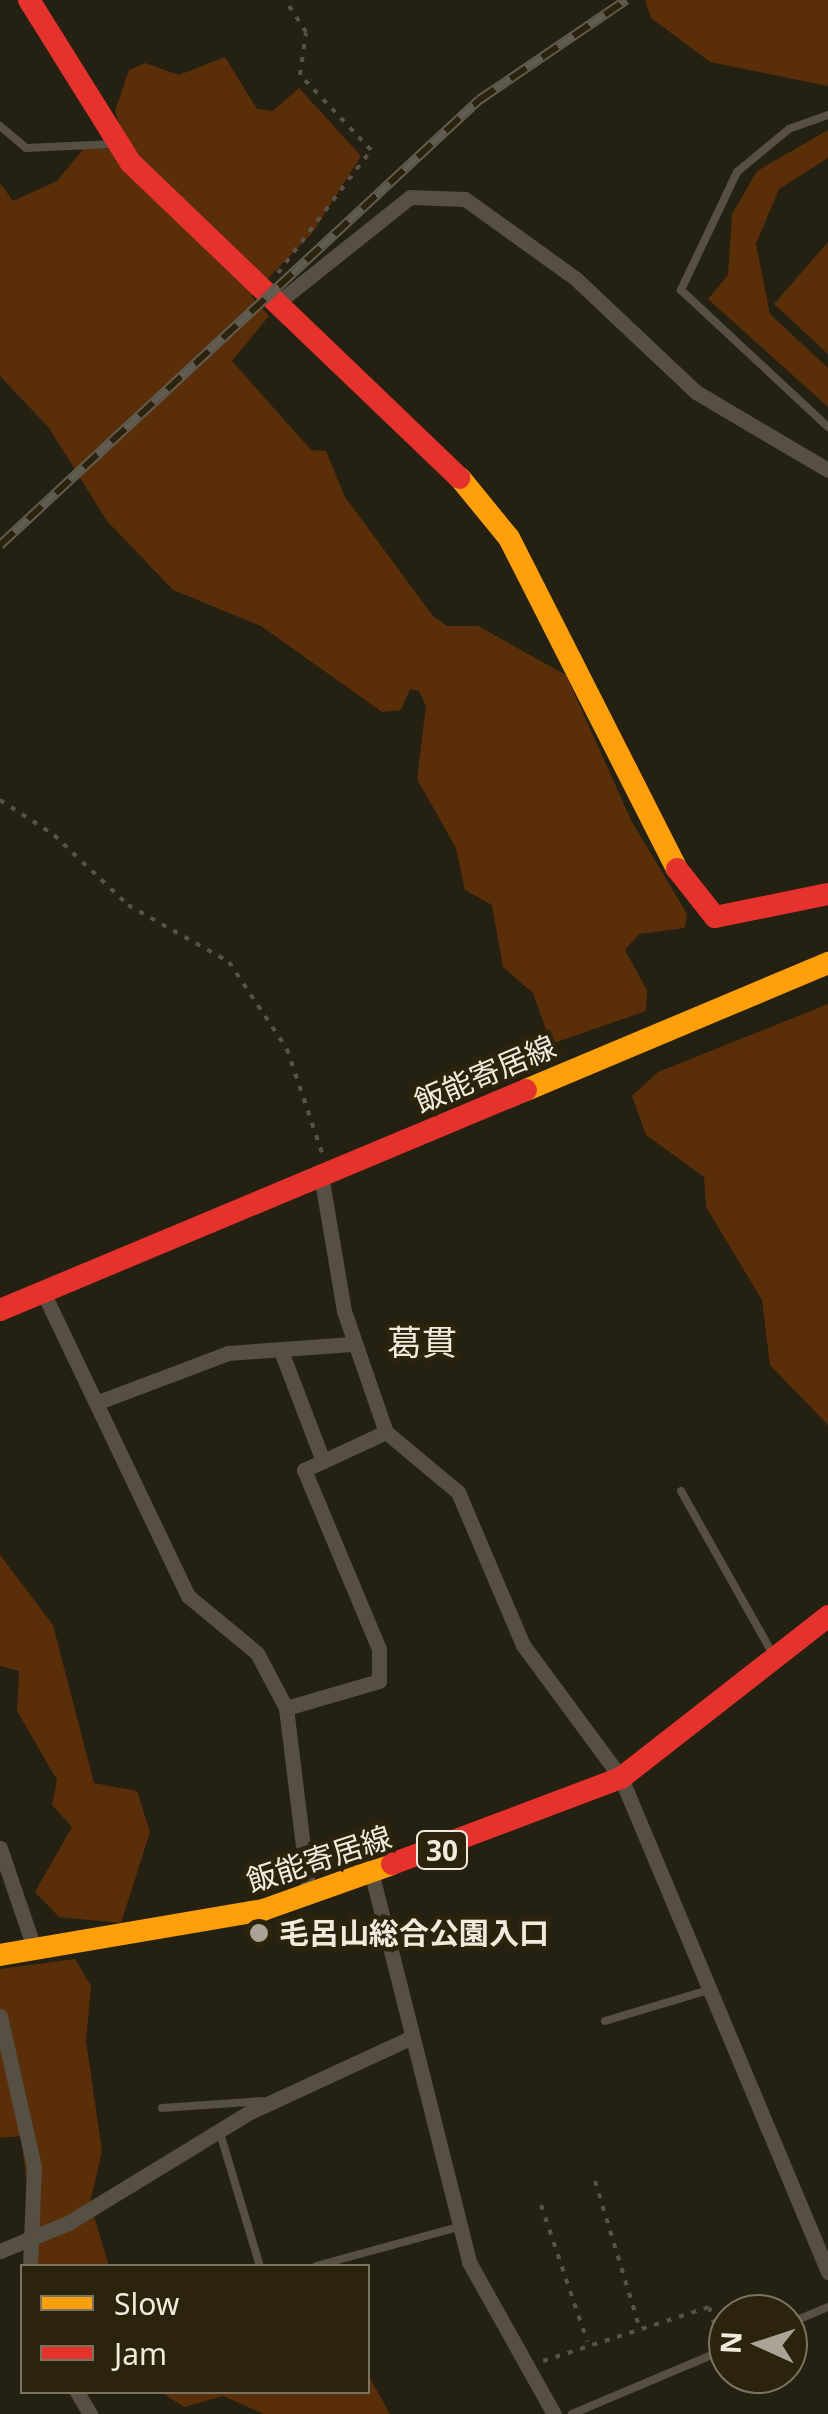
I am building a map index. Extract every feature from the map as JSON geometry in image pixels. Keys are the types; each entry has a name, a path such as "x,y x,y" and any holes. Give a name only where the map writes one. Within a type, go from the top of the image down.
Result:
{"main road":[{"path":"30,0 119,144 269,298 457,476 508,538 691,896 716,917 734,919 828,894"},
{"name":"飯能寄居線","path":"0,1310 828,963"},
{"name":"飯能寄居線","path":"0,1955 197,1926 309,1896 622,1778 773,1654 828,1616"}],"street":[{"path":"269,298 410,197 452,196 538,248 696,392 828,470"},
{"path":"325,1173 352,1344 386,1432 458,1492 523,1646 622,1778 828,2272"},
{"path":"42,1292 101,1401 188,1596 257,1653 286,1708 309,1896"},
{"path":"101,1401 228,1353 352,1344"},
{"path":"281,1351 323,1462"},
{"path":"286,1708 379,1681 379,1649 304,1470 386,1432"},
{"path":"0,1848 35,1951"},
{"path":"372,1875 460,2227 525,2369 554,2414"},
{"path":"0,2016 34,2167 30,2264"},
{"path":"0,2251 30,2234 68,2223 219,2129 412,2036"}],"lane":[{"path":"828,116 788,129 737,172 681,290 828,427"},
{"path":"0,126 26,148 119,144"},
{"path":"681,1491 773,1654"},
{"path":"605,2021 712,1989"},
{"path":"162,2108 272,2102"},
{"path":"219,2129 259,2264"},
{"path":"323,2264 460,2227"},
{"path":"572,2414 708,2357"}],"path":[{"path":"269,298 332,214 371,150 300,75 306,32 285,0"},
{"path":"0,800 128,905 230,962 287,1050 325,1173"},
{"path":"595,2180 639,2326"},
{"path":"541,2206 586,2341"},
{"path":"525,2369 586,2341 708,2307"}],"shaded area":[{"path":"645,0 828,0 828,86 710,62 651,18"},
{"path":"225,57 257,109 273,111 299,88 361,156 313,232 251,296 269,316 232,361 311,450 326,451 345,497 433,616 447,626 478,626 566,675 632,822 687,914 685,928 639,934 625,950 647,990 646,1011 551,1044 533,993 503,967 492,905 465,890 456,848 417,779 426,706 419,691 410,689 401,710 382,712 261,626 173,590 107,521 49,428 0,376 0,183 13,201 57,181 84,148 111,149 124,137 115,111 129,70 145,63 179,75"},
{"path":"828,130 828,158 779,189 756,244 770,314 828,368 828,407 708,299 728,275 732,214 757,171"},
{"path":"828,242 828,354 774,304"},
{"path":"828,1004 828,1425 770,1365 762,1300 706,1207 704,1177 646,1135 632,1096 658,1072"},
{"path":"0,1555 53,1625 94,1783 137,1791 150,1832 121,1923 59,1917 35,1892 72,1827 52,1805 57,1780 17,1711 19,1671 0,1666"},
{"path":"75,1959 91,1986 86,2041 102,2151 90,2203 108,2264 37,2264 21,2136 0,2138 0,1969"},
{"path":"370,2379 390,2414 264,2414 223,2396 184,2407 164,2394 370,2394"}],"railway":[{"path":"0,545 479,100 626,0"}],"traffic: slow":[{"path":"460,478 509,538 677,869"},
{"path":"526,1090 828,963"},
{"path":"0,1955 263,1910 392,1864"}],"traffic: jam":[{"path":"29,0 131,163 460,478"},
{"path":"677,869 715,917 828,894"},
{"path":"0,1310 526,1090"},
{"path":"392,1864 621,1778 828,1616"}],"place":[{"name":"毛呂山総合公園入口","path":"259,1933"}],"district":[{"name":"葛貫","path":"422,1342"}]}
